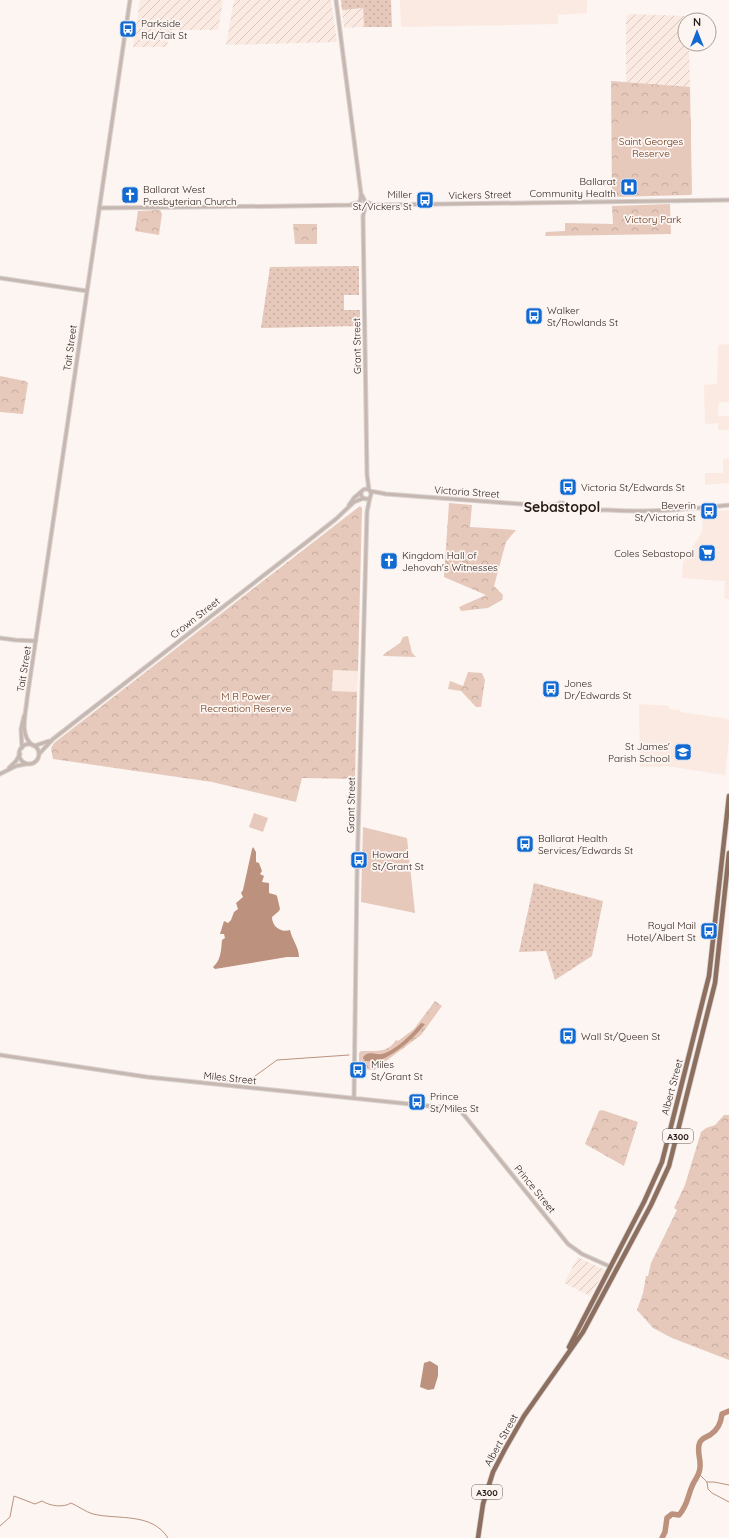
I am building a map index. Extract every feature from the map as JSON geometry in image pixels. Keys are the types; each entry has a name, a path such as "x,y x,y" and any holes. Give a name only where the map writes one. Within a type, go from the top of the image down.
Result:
{"highway":[{"name":"Albert Street","path":"562,1361 611,1268 662,1162 709,976 729,796"},
{"name":"Albert Street","path":"478,1538 483,1504 493,1472 524,1416 583,1332 610,1284 665,1177 675,1147 717,974 729,853"},
{"path":"682,1084 689,1086"}],"street":[{"name":"Tait Street","path":"20,752 22,743 21,729 36,641 130,0"},
{"path":"336,0 361,194 360,202 350,205"},
{"path":"361,194 365,202"},
{"name":"Vickers Street","path":"360,202 376,204 729,200"},
{"name":"Grant Street","path":"360,202 363,216"},
{"name":"Grant Street","path":"365,202 363,216 366,475 362,495 367,512"},
{"name":"Vickers Street","path":"360,207 376,204"},
{"path":"99,208 350,205 360,207"},
{"path":"0,278 87,291"},
{"name":"Grant Street","path":"354,1098 357,874 367,512 370,497 370,490 366,475"},
{"name":"Victoria Street","path":"363,490 386,494 547,506 560,504"},
{"name":"Crown Street","path":"346,509 354,497 363,490"},
{"name":"Victoria Street","path":"364,498 386,494"},
{"name":"Crown Street","path":"39,754 53,739 308,541 356,501 364,498"},
{"path":"577,508 563,503 558,506 559,510 562,511 577,508 632,512 657,512 729,505"},
{"path":"566,504 566,510"},
{"name":"Victoria Street","path":"547,506 559,510"},
{"path":"0,638 36,641"},
{"name":"Tait Street","path":"27,699 24,733 27,740 33,746"},
{"name":"Crown Street","path":"33,746 53,739"},
{"path":"0,774 21,764 35,762 39,754 38,750 33,746 26,745 14,763 7,770"},
{"path":"20,752 22,760 28,764"},
{"name":"Miles Street","path":"0,1055 147,1077 448,1108 458,1107"},
{"name":"Prince Street","path":"458,1107 568,1244 582,1254 611,1268"}],"shaded area":[{"path":"140,0 223,0 218,30 169,30 167,47 133,47"},
{"path":"234,0 331,0 337,42 226,45"},
{"path":"400,0 587,0 587,13 558,15 558,24 401,27"},
{"path":"363,8 364,27 344,28 342,10"},
{"path":"630,14 677,16 677,52 689,52 690,87 626,83 627,16"},
{"path":"729,344 729,402 719,402 718,416 729,416 729,430 718,430 718,423 705,424 704,385 717,384 718,345"},
{"path":"729,458 729,483 705,485 705,473 723,473 723,459"},
{"path":"729,510 729,599 724,598 725,581 682,578 683,562 702,532 703,512"},
{"path":"333,670 358,671 357,692 332,692"},
{"name":"St James' Parish School","path":"639,704 669,706 669,709 680,710 680,712 729,719 729,738 725,775 666,766 640,767"},
{"path":"253,847 256,852 256,862 259,863 262,871 260,874 264,876 262,882 269,883 269,893 277,896 280,909 272,917 273,923 280,930 290,930 298,950 299,957 287,957 215,969 213,967 219,958 222,940 225,938 224,934 220,934 224,921 228,923 231,920 234,912 238,909 236,903 243,897 241,893"},
{"path":"421,1023 425,1024 416,1035 405,1045 387,1057 375,1061 365,1061 363,1058 369,1053 382,1054 398,1046"},
{"path":"578,1257 605,1270 590,1296 564,1283"},
{"path":"430,1361 438,1366 438,1376 434,1389 428,1390 420,1387 424,1363"}],"green space":[{"path":"341,0 391,0 392,27 364,27 363,8 342,10"},
{"name":"Saint Georges Reserve","path":"611,81 690,87 692,194 612,197"},
{"path":"621,118 691,118 691,168 621,168"},
{"name":"Victory Park","path":"670,204 671,234 545,236 546,232 565,231 565,223 613,224 612,206"},
{"path":"160,210 162,214 159,235 135,231 138,211"},
{"path":"293,224 317,224 317,244 295,244"},
{"path":"359,266 359,295 344,295 344,310 360,310 360,326 261,328 270,267"},
{"path":"0,376 25,381 28,383 23,414 0,412"},
{"path":"449,503 472,505 470,527 516,530 506,542 494,586 503,595 502,600 488,608 461,611 459,607 486,595 444,577"},
{"name":"M R Power Recreation Reserve","path":"360,506 362,508 358,671 333,670 332,691 357,692 355,779 302,778 296,802 212,782 53,759 51,748 54,743"},
{"path":"408,636 412,653 416,657 383,656 400,643 403,637"},
{"path":"468,672 482,673 485,680 481,707 476,707 461,691 448,689 450,681 463,686"},
{"path":"254,813 268,818 263,832 249,827"},
{"path":"363,827 407,838 415,913 361,902"},
{"path":"534,883 603,901 592,956 555,980 546,951 519,952"},
{"path":"435,1001 442,1006 421,1035 374,1070 359,1069 359,1053 361,1051 385,1049 396,1040 398,1041 414,1029"},
{"path":"602,1110 638,1122 624,1166 585,1144 599,1111"},
{"path":"724,1115 729,1115 729,1360 672,1338 653,1328 637,1310 651,1263 677,1210 674,1208 685,1185 701,1132 706,1128 715,1125"}],"waterway":[{"path":"212,1080 247,1082 277,1060 349,1055"},
{"path":"662,1538 665,1532 667,1518 672,1514 679,1515 682,1511 691,1488 699,1474 700,1464 698,1448 700,1442 717,1429 722,1414 729,1411"},
{"path":"699,1474 707,1482 708,1489 712,1493 729,1502"},
{"path":"707,1482 729,1485"},
{"path":"0,1526 10,1517 14,1496 35,1504 42,1501 56,1506 64,1506 71,1503 93,1514 134,1518 153,1524 168,1538"}],"place":[{"name":"Parkside Rd/Tait St","path":"128,29"},
{"name":"Ballarat Community Health","path":"629,187"},
{"name":"Ballarat West Presbyterian Church","path":"130,195"},
{"name":"Miller St/Vickers St","path":"425,200"},
{"name":"Walker St/Rowlands St","path":"534,316"},
{"name":"Victoria St/Edwards St","path":"568,487"},
{"name":"Beverin St/Victoria St","path":"709,511"},
{"name":"Coles Sebastopol","path":"707,553"},
{"name":"Kingdom Hall of Jehovah's Witnesses","path":"389,561"},
{"name":"Jones Dr/Edwards St","path":"551,689"},
{"name":"St James' Parish School","path":"683,752"},
{"name":"Ballarat Health Services/Edwards St","path":"525,844"},
{"name":"Howard St/Grant St","path":"359,860"},
{"name":"Royal Mail Hotel/Albert St","path":"709,931"},
{"name":"Wall St/Queen St","path":"568,1036"},
{"name":"Miles St/Grant St","path":"358,1070"},
{"name":"Prince St/Miles St","path":"417,1102"}],"district":[{"name":"Sebastopol","path":"562,507"}]}
